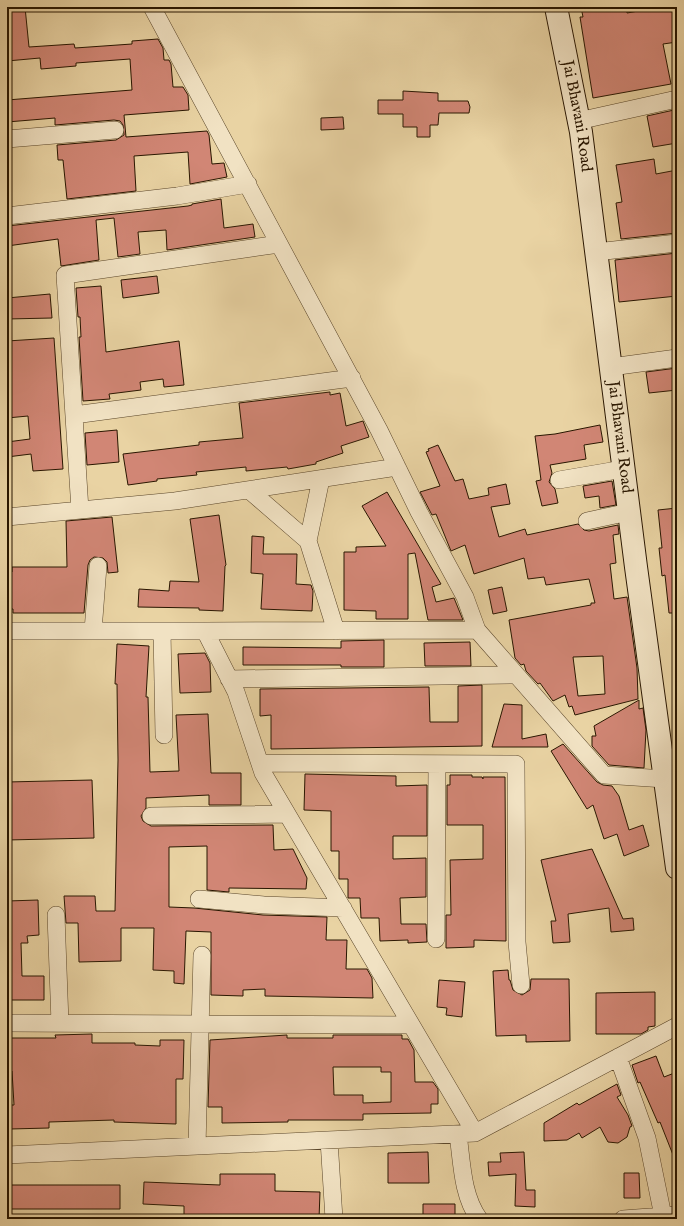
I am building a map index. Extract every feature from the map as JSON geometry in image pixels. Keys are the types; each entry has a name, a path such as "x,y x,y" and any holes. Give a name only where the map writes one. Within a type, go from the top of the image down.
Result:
{"street":[{"path":"152,7 352,378 419,512 465,597 477,630 604,775 665,778"},
{"name":"Jai Bhavani Road","path":"556,7 578,121 623,469 665,778 675,835 677,868"},
{"path":"578,121 677,99"},
{"path":"7,139 115,130"},
{"path":"7,216 177,196 248,184"},
{"path":"596,252 677,243"},
{"path":"80,510 65,275 279,244"},
{"path":"611,367 677,358"},
{"path":"74,415 352,378"},
{"path":"7,517 175,501 397,467"},
{"path":"559,480 623,469"},
{"path":"320,479 308,541 336,631"},
{"path":"249,490 308,541"},
{"path":"587,521 629,512"},
{"path":"93,631 98,566"},
{"path":"7,631 477,630"},
{"path":"162,631 164,735"},
{"path":"205,631 236,692 263,773 411,1025 467,1133 464,1182 472,1209 479,1219"},
{"path":"230,679 516,675"},
{"path":"260,763 516,764 517,942 521,985"},
{"path":"436,939 437,764"},
{"path":"152,816 287,814"},
{"path":"200,899 264,905 343,908"},
{"path":"56,915 60,1023"},
{"path":"197,1146 202,955"},
{"path":"7,1023 411,1025"},
{"path":"7,1155 467,1133 677,1026"},
{"path":"618,1057 647,1138 670,1216 623,1219"},
{"path":"329,1140 334,1219"}],"building":[{"path":"7,7 25,7 29,47 74,44 75,48 132,44 132,41 158,39 163,48 164,60 169,60 171,64 173,87 183,87 188,95 189,110 124,115 126,137 207,131 209,135 212,164 224,163 227,177 190,184 188,152 134,156 136,191 67,199 63,160 58,160 57,145 116,140 124,135 123,125 120,121 114,120 55,125 55,118 7,122 7,100 132,90 130,59 76,63 76,66 41,69 40,58 7,61"},
{"path":"581,7 627,7 627,13 661,7 677,7 677,42 663,44 671,84 593,98 580,17 583,17"},
{"path":"403,91 438,93 438,101 468,101 470,107 469,113 439,113 438,125 430,125 430,137 417,137 417,127 403,127 403,114 378,114 378,100 403,100"},
{"path":"674,110 677,124 677,143 653,147 647,116"},
{"path":"343,117 344,129 321,130 321,118"},
{"path":"654,159 656,174 677,170 677,233 621,239 616,203 622,202 616,165"},
{"path":"221,199 224,228 253,224 255,237 167,250 166,230 138,232 140,254 118,257 114,218 96,220 99,260 61,266 58,239 7,246 7,226 188,206"},
{"path":"677,253 677,296 619,302 615,260"},
{"path":"157,276 159,293 123,298 121,280"},
{"path":"101,286 106,352 179,341 184,385 164,387 163,379 140,382 141,390 109,394 110,399 83,401 79,337 81,337 80,317 78,317 76,288"},
{"path":"50,294 52,318 7,319 7,298"},
{"path":"54,338 63,469 33,471 31,454 7,457 7,442 30,439 28,416 7,418 7,341"},
{"path":"677,368 677,390 649,393 646,372"},
{"path":"330,392 330,395 340,393 346,426 363,421 369,437 341,446 343,453 316,462 316,464 288,469 287,467 246,471 246,467 196,472 197,475 157,479 157,481 128,485 123,454 199,445 199,442 243,438 239,403"},
{"path":"600,425 603,442 584,445 586,459 550,465 552,473 549,482 555,489 558,503 542,506 536,481 541,480 535,436 555,434"},
{"path":"117,430 119,462 87,465 85,433"},
{"path":"438,445 455,481 463,479 469,499 489,495 488,488 506,484 510,504 491,507 499,537 525,529 527,535 578,524 584,530 589,531 618,525 619,534 613,535 616,563 610,564 614,599 627,597 637,668 638,699 575,715 572,706 569,707 565,695 553,701 540,683 538,684 526,671 524,664 521,665 515,658 509,620 595,603 589,579 546,585 544,577 528,579 524,558 474,574 465,545 451,551 436,514 432,515 420,492 440,486 426,452 429,451 428,449","holes":["603,656 605,694 578,696 573,657"]},
{"path":"612,481 616,505 600,508 599,496 585,498 583,486"},
{"path":"387,492 441,584 432,587 436,602 454,598 463,620 428,620 415,553 408,554 408,619 376,619 376,611 344,610 344,552 356,552 356,547 386,546 362,506"},
{"path":"677,508 677,613 669,613 665,575 662,576 659,548 662,548 658,510"},
{"path":"219,515 226,565 223,611 199,610 199,608 138,607 139,589 169,591 170,581 199,582 190,519"},
{"path":"112,517 118,572 108,573 107,562 103,558 94,557 90,560 88,565 84,613 13,613 13,609 7,609 7,572 12,572 12,567 67,567 66,521"},
{"path":"252,536 264,537 263,554 297,554 296,584 311,585 313,591 312,611 261,609 263,574 251,573"},
{"path":"502,587 507,611 493,614 488,590"},
{"path":"384,640 384,667 341,667 341,665 243,665 243,647 341,648 341,641"},
{"path":"470,642 471,666 425,666 424,643"},
{"path":"117,644 149,646 146,697 148,697 150,772 179,771 176,715 208,714 211,773 241,773 241,805 209,805 209,795 146,798 146,808 141,816 143,821 151,826 273,825 274,850 293,849 307,878 306,889 229,888 229,892 207,890 207,846 169,847 169,907 263,915 327,917 326,940 347,940 346,969 367,969 372,978 373,998 265,996 265,989 243,990 243,996 211,995 211,932 186,931 184,984 174,983 174,971 153,970 154,928 121,928 121,961 79,962 78,923 66,923 64,896 95,896 96,911 115,911 118,760 117,684 115,684"},
{"path":"205,653 210,663 211,692 180,693 178,654"},
{"path":"482,685 482,746 271,749 271,715 260,716 260,689 429,687 430,722 458,722 458,686"},
{"path":"639,700 639,709 643,708 646,730 644,768 609,765 592,746 592,736 596,736 594,726"},
{"path":"504,704 522,705 522,739 546,734 548,747 492,747"},
{"path":"563,744 597,782 603,785 612,786 619,796 629,830 643,825 649,846 624,856 617,834 604,839 593,805 587,809 551,751"},
{"path":"305,774 396,776 396,786 427,785 427,836 393,836 393,859 426,858 426,897 400,898 401,924 426,924 427,942 408,943 408,940 380,941 379,918 361,918 360,898 348,898 348,879 339,879 339,851 331,851 331,811 304,810"},
{"path":"450,775 472,775 472,777 482,777 483,779 483,777 505,777 506,941 474,940 474,947 446,948 446,915 451,915 450,860 483,859 483,825 447,825 447,785 450,785"},
{"path":"92,780 94,838 7,840 7,782"},
{"path":"592,849 623,919 633,918 634,930 611,932 609,908 568,914 570,942 553,943 551,921 556,921 541,860"},
{"path":"38,900 39,935 27,936 28,943 21,943 22,976 44,976 44,1000 7,1000 7,901"},
{"path":"508,970 509,980 513,990 522,995 530,990 531,979 569,979 570,1041 526,1042 526,1035 496,1036 493,971"},
{"path":"439,980 465,982 462,1017 446,1015 447,1008 437,1007"},
{"path":"655,992 655,1026 648,1027 648,1030 641,1034 596,1034 596,993"},
{"path":"92,1034 92,1043 135,1043 135,1045 160,1046 160,1040 184,1040 183,1079 176,1079 176,1124 114,1122 114,1120 49,1122 49,1128 10,1129 10,1105 14,1105 12,1071 10,1071 10,1038 56,1038 55,1035"},
{"path":"287,1035 287,1038 333,1038 333,1035 402,1035 402,1039 408,1039 414,1050 415,1082 433,1082 438,1089 438,1104 431,1104 431,1113 363,1114 363,1120 288,1120 288,1122 222,1123 222,1107 208,1107 210,1040","holes":["333,1067 381,1067 381,1072 391,1072 391,1102 363,1103 363,1095 334,1095"]},
{"path":"656,1056 664,1077 677,1072 677,1165 660,1122 658,1123 640,1082 638,1083 632,1065"},
{"path":"617,1084 621,1095 617,1097 628,1115 632,1126 630,1127 627,1137 618,1143 608,1142 600,1127 582,1138 579,1133 567,1140 544,1141 544,1123 577,1103 579,1105"},
{"path":"428,1152 429,1183 388,1183 388,1153"},
{"path":"524,1152 526,1190 535,1190 535,1207 515,1206 516,1174 489,1176 488,1162 501,1162 500,1153"},
{"path":"624,1173 639,1173 640,1198 624,1198"},
{"path":"220,1174 275,1174 275,1191 320,1192 319,1219 184,1219 184,1206 143,1204 144,1182 220,1185"},
{"path":"7,1185 120,1185 120,1209 7,1209"},
{"path":"423,1204 455,1204 455,1219 423,1219"}]}
